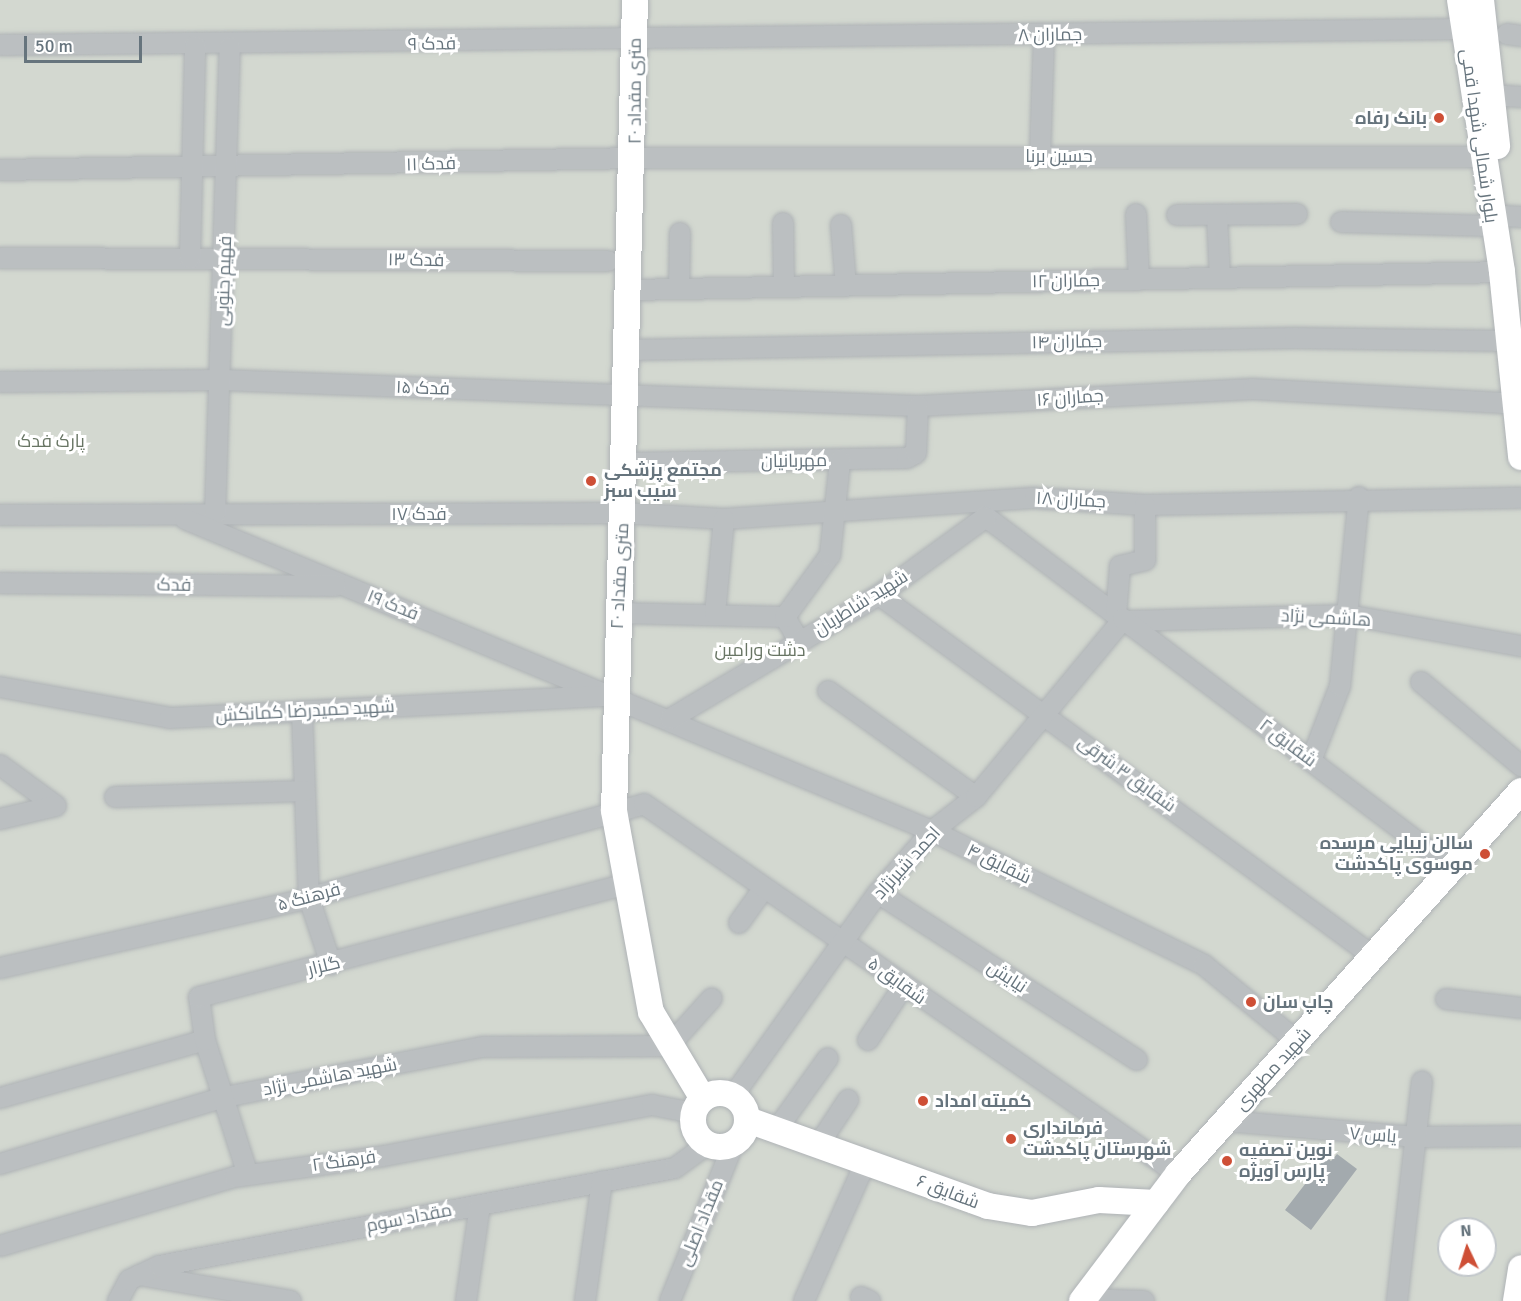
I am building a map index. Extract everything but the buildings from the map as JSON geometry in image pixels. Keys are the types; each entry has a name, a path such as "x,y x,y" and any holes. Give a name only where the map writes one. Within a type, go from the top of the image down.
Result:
{"main road":[{"name":"۲۰ متری مقداد","path":"635,0 631,290 622,463 623,513 613,695 614,811 651,1012 699,1106"},
{"name":"بلوار شمالی شهدا قمی","path":"1460,0 1483,157 1505,219"},
{"name":"بلوار شمالی شهدا قمی","path":"1481,0 1505,219 1502,272 1506,341 1518,404 1521,458"},
{"name":"شهید مطهری","path":"1083,1300 1178,1174 1521,791"},
{"path":"733,1096 748,1120 733,1145 708,1145 695,1131 699,1106 733,1096"},
{"name":"شقایق ۶","path":"748,1120 999,1208 1032,1213 1099,1200 1156,1203"},
{"path":"1516,1301 1521,1268"}],"street":[{"name":"جماران ۸","path":"635,41 1465,29"},
{"path":"1040,156 1044,35"},
{"name":"فدک ۹","path":"0,45 230,47 635,41"},
{"name":"فهیم جنوبی","path":"190,258 194,170 195,46"},
{"name":"فهیم جنوبی","path":"215,515 228,170 230,47"},
{"path":"1492,94 1521,97"},
{"name":"حسین برنا","path":"634,158 1483,157"},
{"name":"فدک ۱۱","path":"0,170 228,170 634,158"},
{"path":"1136,214 1139,280"},
{"path":"1217,214 1220,278"},
{"path":"1177,215 1297,214"},
{"path":"1341,222 1505,219"},
{"path":"783,223 784,287"},
{"path":"841,225 846,286"},
{"path":"679,289 680,233"},
{"name":"فدک ۱۳","path":"0,258 608,261"},
{"name":"جماران ۱۲","path":"631,290 1502,272"},
{"name":"جماران ۱۴","path":"629,350 1295,338 1506,341"},
{"name":"فدک ۱۵","path":"0,382 221,380 626,395"},
{"name":"جماران ۱۶","path":"626,395 918,406 1253,389 1518,404"},
{"name":"مهربانیان","path":"622,463 840,461 914,456 918,406"},
{"path":"785,617 830,555 838,513 840,461"},
{"path":"1311,761 1341,686 1359,497"},
{"name":"جماران ۱۸","path":"623,513 724,519 838,513 1359,497 1521,498"},
{"path":"1123,618 1120,566 1145,560 1145,505"},
{"name":"شهید شاطریان","path":"670,718 879,595 985,508"},
{"name":"شقایق ۲","path":"985,508 1123,618 1452,868"},
{"name":"فدک ۱۷","path":"0,515 623,513"},
{"name":"فدک ۱۹","path":"173,514 613,695"},
{"path":"715,614 724,519"},
{"name":"فدک","path":"0,583 348,587"},
{"name":"شقایق ۳ شرقی","path":"879,595 1048,715 1374,956"},
{"path":"618,613 785,617"},
{"name":"هاشمی نژاد","path":"1123,618 1348,615 1521,646"},
{"path":"785,617 799,641"},
{"name":"احمد شیرنژاد","path":"733,1096 878,893 932,831 976,797 1048,715 1123,618"},
{"path":"1421,682 1521,766"},
{"name":"شهید حمیدرضا کمانکش","path":"0,687 170,718 613,695"},
{"path":"828,691 976,797"},
{"name":"شقایق ۴","path":"613,695 932,831 1204,965 1297,1041"},
{"path":"302,711 309,898 331,964"},
{"path":"0,765 56,806 0,819"},
{"path":"115,798 305,791"},
{"name":"شقایق ۵","path":"614,811 644,804 844,942 903,987 1178,1174"},
{"name":"فرهنگ ۵","path":"0,968 309,898 614,811"},
{"name":"گلزار","path":"248,1175 205,1040 199,997 627,884"},
{"path":"739,922 764,888"},
{"name":"نیایش","path":"878,893 1137,1060"},
{"path":"868,1040 903,987"},
{"path":"669,1046 712,998"},
{"path":"1446,999 1521,1008"},
{"path":"0,1098 205,1040"},
{"name":"شهید هاشمی نژاد","path":"0,1164 225,1097 482,1047 669,1046"},
{"path":"777,1129 828,1058"},
{"path":"1397,1301 1422,1081"},
{"path":"819,1144 848,1100"},
{"name":"فرهنگ ۲","path":"0,1246 248,1175 652,1105 699,1106"},
{"name":"یاس ۷","path":"1226,1121 1416,1137 1521,1136"},
{"name":"مقداد سوم","path":"118,1301 129,1280 159,1266 675,1167 708,1145"},
{"name":"مقداد اصلی","path":"670,1301 733,1145"},
{"path":"804,1301 866,1161"},
{"path":"585,1301 602,1181"},
{"path":"466,1301 480,1205"},
{"path":"140,1275 291,1301"},
{"path":"1083,1300 1144,1301"}],"green space":[{"name":"دشت ورامین","path":"0,0 1521,0 1521,1301 0,1301"}],"place":[{"name":"بانک رفاه","path":"1439,118"},
{"name":"مجتمع پزشکی سیب سبز","path":"591,481"},
{"name":"سالن زیبایی مرسده موسوی پاکدشت","path":"1485,854"},
{"name":"چاپ سان","path":"1251,1002"},
{"name":"کمیته امداد","path":"923,1101"},
{"name":"فرمانداری شهرستان پاکدشت","path":"1011,1139"},
{"name":"نوین تصفیه پارس آویژه","path":"1227,1161"}],"park label":[{"name":"پارک فدک","path":"51,441"}]}
